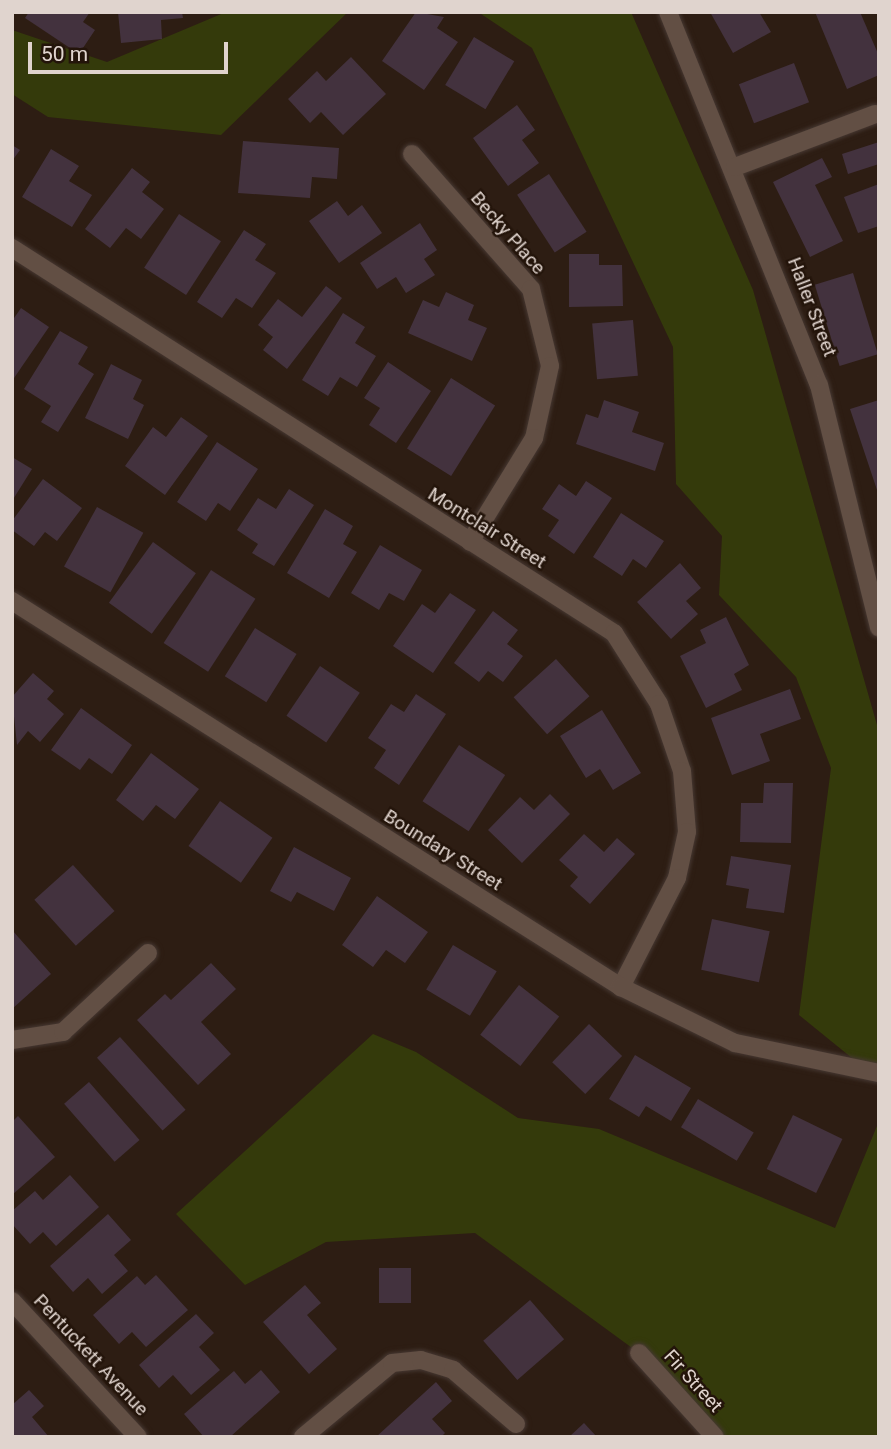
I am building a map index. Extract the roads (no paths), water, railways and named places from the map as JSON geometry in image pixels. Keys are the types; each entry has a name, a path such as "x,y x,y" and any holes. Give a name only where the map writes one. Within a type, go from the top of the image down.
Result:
{"street":[{"name":"Haller Street","path":"668,12 735,167 819,385 879,628"},
{"path":"735,167 875,114"},
{"name":"Becky Place","path":"412,154 531,289 550,366 534,438 470,542"},
{"name":"Montclair Street","path":"12,248 614,633 659,704 675,749 687,832 677,878 621,987"},
{"name":"Boundary Street","path":"12,601 621,987 735,1043 879,1073"},
{"path":"12,1040 63,1032 148,953"},
{"name":"Pentuckett Avenue","path":"12,1301 138,1437"},
{"name":"Fir Street","path":"639,1353 715,1437"},
{"path":"303,1437 392,1363 422,1360 453,1370 516,1424"}]}
